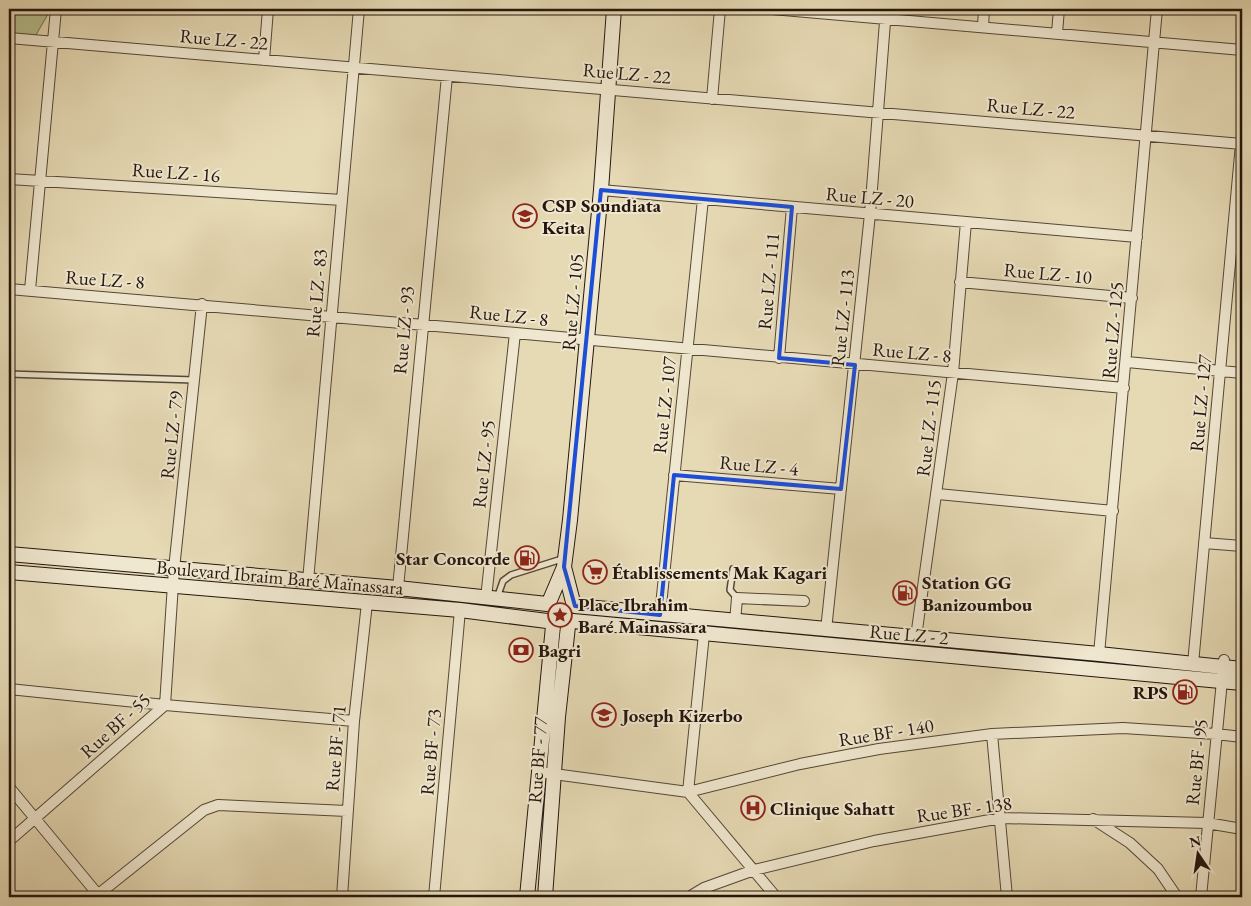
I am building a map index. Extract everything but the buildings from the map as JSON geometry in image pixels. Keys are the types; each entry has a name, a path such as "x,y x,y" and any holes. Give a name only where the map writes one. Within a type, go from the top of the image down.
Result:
{"main road":[{"name":"Rue LZ - 105","path":"548,602 565,562 588,340 614,9"},
{"name":"Boulevard Ibraim Baré Maïnassara","path":"9,554 548,602"},
{"name":"Rue LZ - 105","path":"565,562 574,604"},
{"name":"Boulevard Ibraim Baré Maïnassara","path":"9,572 460,610 550,624"},
{"path":"562,597 574,604 576,614 571,624 560,628 550,624 544,612 548,602 562,597"},
{"name":"Rue LZ - 2","path":"574,604 660,615 916,637 1193,664 1223,669 1242,683"},
{"name":"Rue BF - 77","path":"527,897 550,624"},
{"name":"Rue LZ - 2","path":"571,624 1242,669"},
{"name":"Rue BF - 77","path":"546,897 556,774 558,717 571,624"}],"street":[{"path":"30,290 56,9"},
{"path":"264,60 268,9"},
{"name":"Rue LZ - 83","path":"308,581 359,9"},
{"path":"712,99 720,9"},
{"path":"772,9 886,13 983,27 1242,50"},
{"path":"983,27 984,9"},
{"path":"1057,34 1059,9"},
{"name":"Rue LZ - 125","path":"1099,654 1127,362 1157,9"},
{"name":"Rue LZ - 113","path":"826,630 880,113 886,13"},
{"name":"Rue LZ - 22","path":"9,38 1242,144"},
{"name":"Rue LZ - 93","path":"398,588 421,324 447,76"},
{"name":"Rue LZ - 127","path":"1193,664 1242,144"},
{"name":"Rue LZ - 16","path":"9,179 342,200"},
{"name":"Rue LZ - 20","path":"600,190 1137,237"},
{"name":"Rue LZ - 107","path":"660,615 703,200"},
{"name":"Rue LZ - 111","path":"779,358 792,207"},
{"name":"Rue LZ - 115","path":"916,637 938,494 953,374 966,222"},
{"name":"Rue LZ - 10","path":"960,282 1132,298"},
{"name":"Rue LZ - 8","path":"9,288 1124,388"},
{"name":"Rue LZ - 79","path":"174,569 202,304"},
{"name":"Rue LZ - 95","path":"492,598 515,333"},
{"path":"1127,362 1242,373"},
{"name":"Rue LZ - 4","path":"674,475 841,489"},
{"path":"938,494 1113,511"},
{"path":"1204,544 1242,546"},
{"name":"Rue BF - 55","path":"9,841 165,705 174,569"},
{"path":"735,622 737,598 804,600"},
{"name":"Rue BF - 71","path":"342,897 354,721 367,602"},
{"name":"Rue BF - 73","path":"434,897 460,610"},
{"path":"704,634 688,792 776,897"},
{"name":"Rue BF - 95","path":"1201,897 1223,669"},
{"path":"9,689 165,705 354,721"},
{"name":"Rue BF - 140","path":"539,772 688,792 800,764 879,748 992,734 1124,728 1216,734 1242,738"},
{"path":"992,734 1007,897"},
{"path":"9,788 36,817 98,896 204,810 218,805 347,811"},
{"name":"Rue BF - 138","path":"689,897 704,888 754,870 874,841 1001,818 1207,823 1242,829"},
{"path":"1093,819 1130,843 1158,869 1176,897"}],"lane":[{"path":"9,374 194,380"},
{"path":"492,598 503,582 511,576 565,562"},
{"path":"733,569 730,590 737,598"}],"highlighted area":[{"path":"601,190 792,207 779,358 855,365 841,489 674,475 660,615 575,606 564,567"}],"green space":[{"path":"9,9 51,9 33,40 9,38"}],"place":[{"name":"CSP Soundiata Keita","path":"525,216"},
{"name":"Star Concorde","path":"527,558"},
{"name":"Établissements Mak Kagari","path":"595,572"},
{"name":"Station GG Banizoumbou","path":"905,593"},
{"name":"Place Ibrahim Baré Mainassara","path":"560,615"},
{"name":"Bagri","path":"521,650"},
{"name":"RPS","path":"1185,692"},
{"name":"Joseph Kizerbo","path":"604,715"},
{"name":"Clinique Sahatt","path":"753,808"}]}
